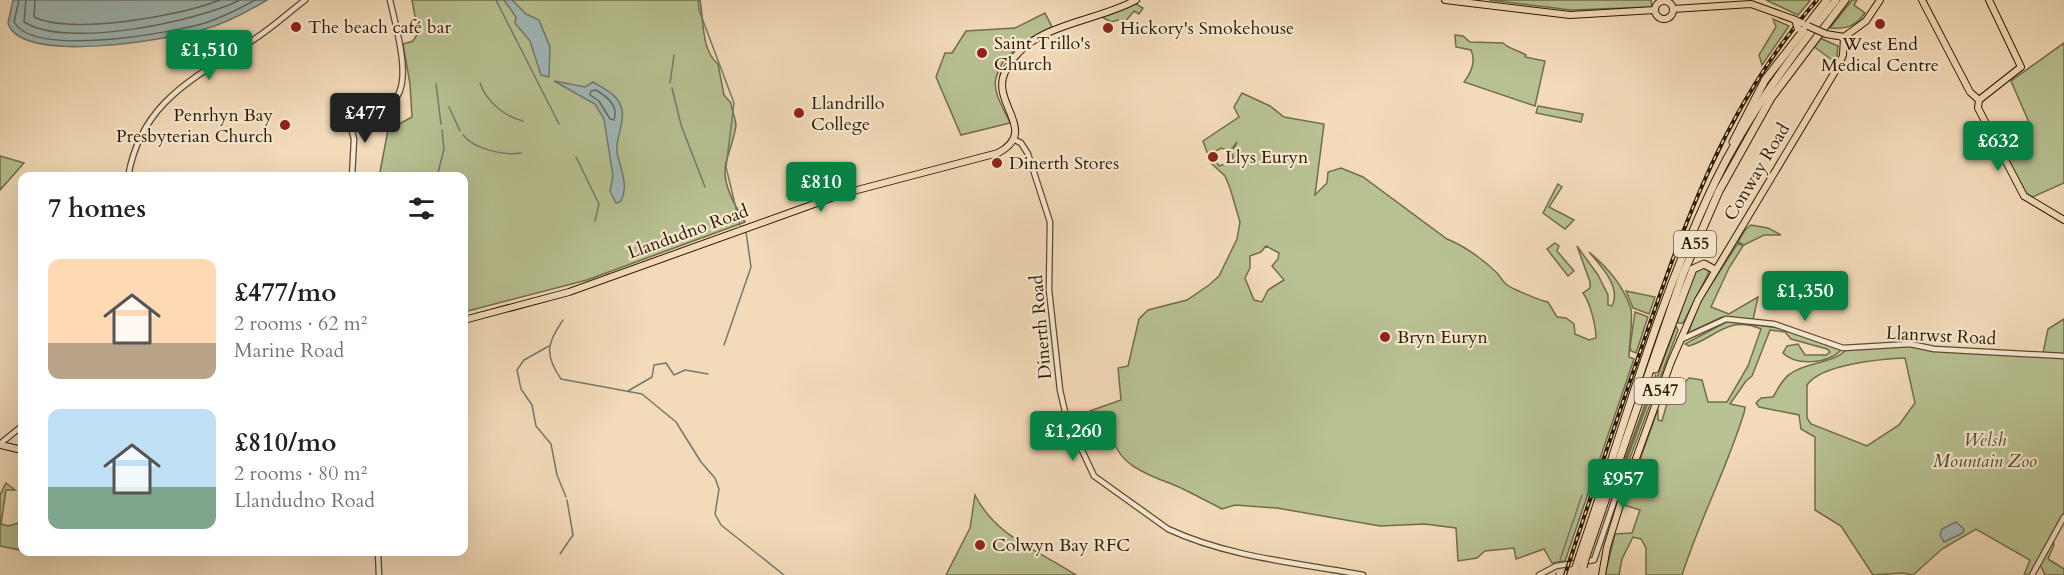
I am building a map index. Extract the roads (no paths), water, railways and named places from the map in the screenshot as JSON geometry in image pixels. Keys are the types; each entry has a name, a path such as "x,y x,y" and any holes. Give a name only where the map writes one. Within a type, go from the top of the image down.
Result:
{"highway":[{"path":"1716,180 1740,125 1765,80 1794,40 1800,24 1827,0"},
{"name":"A55","path":"1578,571 1678,270 1716,180 1779,75 1836,0"},
{"name":"A55","path":"1583,556 1683,274 1724,181 1771,98 1845,0"},
{"path":"1643,392 1667,341 1693,269 1704,264 1715,270"}],"main road":[{"path":"1014,140 1016,128 1002,86 1005,72 1021,50 1047,33 1136,0"},
{"path":"1445,0 1570,15 1655,10"},
{"path":"1673,9 1751,4 1826,34 1844,37 1866,21 1880,0"},
{"path":"1922,0 1970,92 1979,100"},
{"path":"1989,0 2021,67 1979,100 1978,108 2024,196 2064,219"},
{"path":"1664,1 1671,3 1673,9 1672,15 1666,19 1658,17 1655,10 1657,4 1664,1"},
{"name":"Conway Road","path":"1602,575 1607,547 1626,486 1680,340 1715,270 1839,65 1843,55 1844,37"},
{"name":"Llandudno Road","path":"468,319 569,292 842,194 998,153 1014,140"},
{"path":"0,447 18,450"}],"street":[{"path":"130,172 142,133 165,100 188,81 269,28 304,0"},
{"path":"352,172 354,140 348,116 392,101 403,86 400,52 390,0"},
{"name":"Dinerth Road","path":"1014,140 1021,143 1028,154 1048,211 1052,235 1049,290 1062,406 1094,476 1168,529 1181,535 1243,553 1363,575"},
{"name":"Llanrwst Road","path":"1680,340 1726,319 1774,324 1843,348 1910,344 1934,349 2064,356"},
{"path":"0,447 18,429"},
{"path":"0,436 12,433"},
{"path":"1539,575 1556,566 1594,560 1616,496 1626,486"},
{"path":"2032,575 2064,518"},
{"path":"378,556 379,575"}],"water":[{"path":"13,0 267,0 213,27 188,33 132,43 67,46 40,43 19,36 8,23"},
{"path":"504,0 512,0 526,14 539,20 550,47 549,77 541,75 530,41 515,23 516,17"},
{"path":"554,81 585,87 593,82 618,100 623,115 617,142 624,184 620,202 616,203 610,191 613,176 604,119 595,104"},
{"path":"1956,522 1964,529 1963,533 1944,542 1940,535 1942,529"}],"waterway":[{"path":"496,0 559,124"},
{"path":"698,0 699,10 734,103 726,167 740,225"},
{"path":"670,83 674,55"},
{"path":"480,83 491,102 510,116 523,121"},
{"path":"436,84 441,124"},
{"path":"672,88 681,125 705,187"},
{"path":"449,107 460,131"},
{"path":"438,172 444,149 442,130"},
{"path":"463,135 482,148 506,153 521,153"},
{"path":"576,157 599,204 595,221"},
{"path":"724,345 751,267 746,232"},
{"path":"563,320 554,335 550,349 552,362 561,379 642,394 676,422 701,462 715,478 719,489 715,514 721,525 784,575"},
{"path":"549,346 524,360 517,370 521,389 532,405 536,426 551,444 557,475 566,497"},
{"path":"628,391 652,377 654,365 666,363 674,375 685,370 708,374"},
{"path":"1560,560 1582,495"},
{"path":"560,554 573,535 567,500"}],"railway":[{"path":"1565,575 1656,306 1710,168 1756,82 1784,40 1817,0"}],"place":[{"name":"West End Medical Centre","path":"1880,24"},
{"name":"The beach café bar","path":"296,27"},
{"name":"Hickory's Smokehouse","path":"1108,28"},
{"name":"Saint Trillo's Church","path":"982,53"},
{"name":"Llandrillo College","path":"799,113"},
{"name":"Penrhyn Bay Presbyterian Church","path":"285,125"},
{"name":"Llys Euryn","path":"1213,157"},
{"name":"Dinerth Stores","path":"997,163"},
{"name":"Bryn Euryn","path":"1385,337"},
{"name":"Colwyn Bay RFC","path":"980,545"}],"park label":[{"name":"Welsh Mountain Zoo","path":"1985,450"}]}
